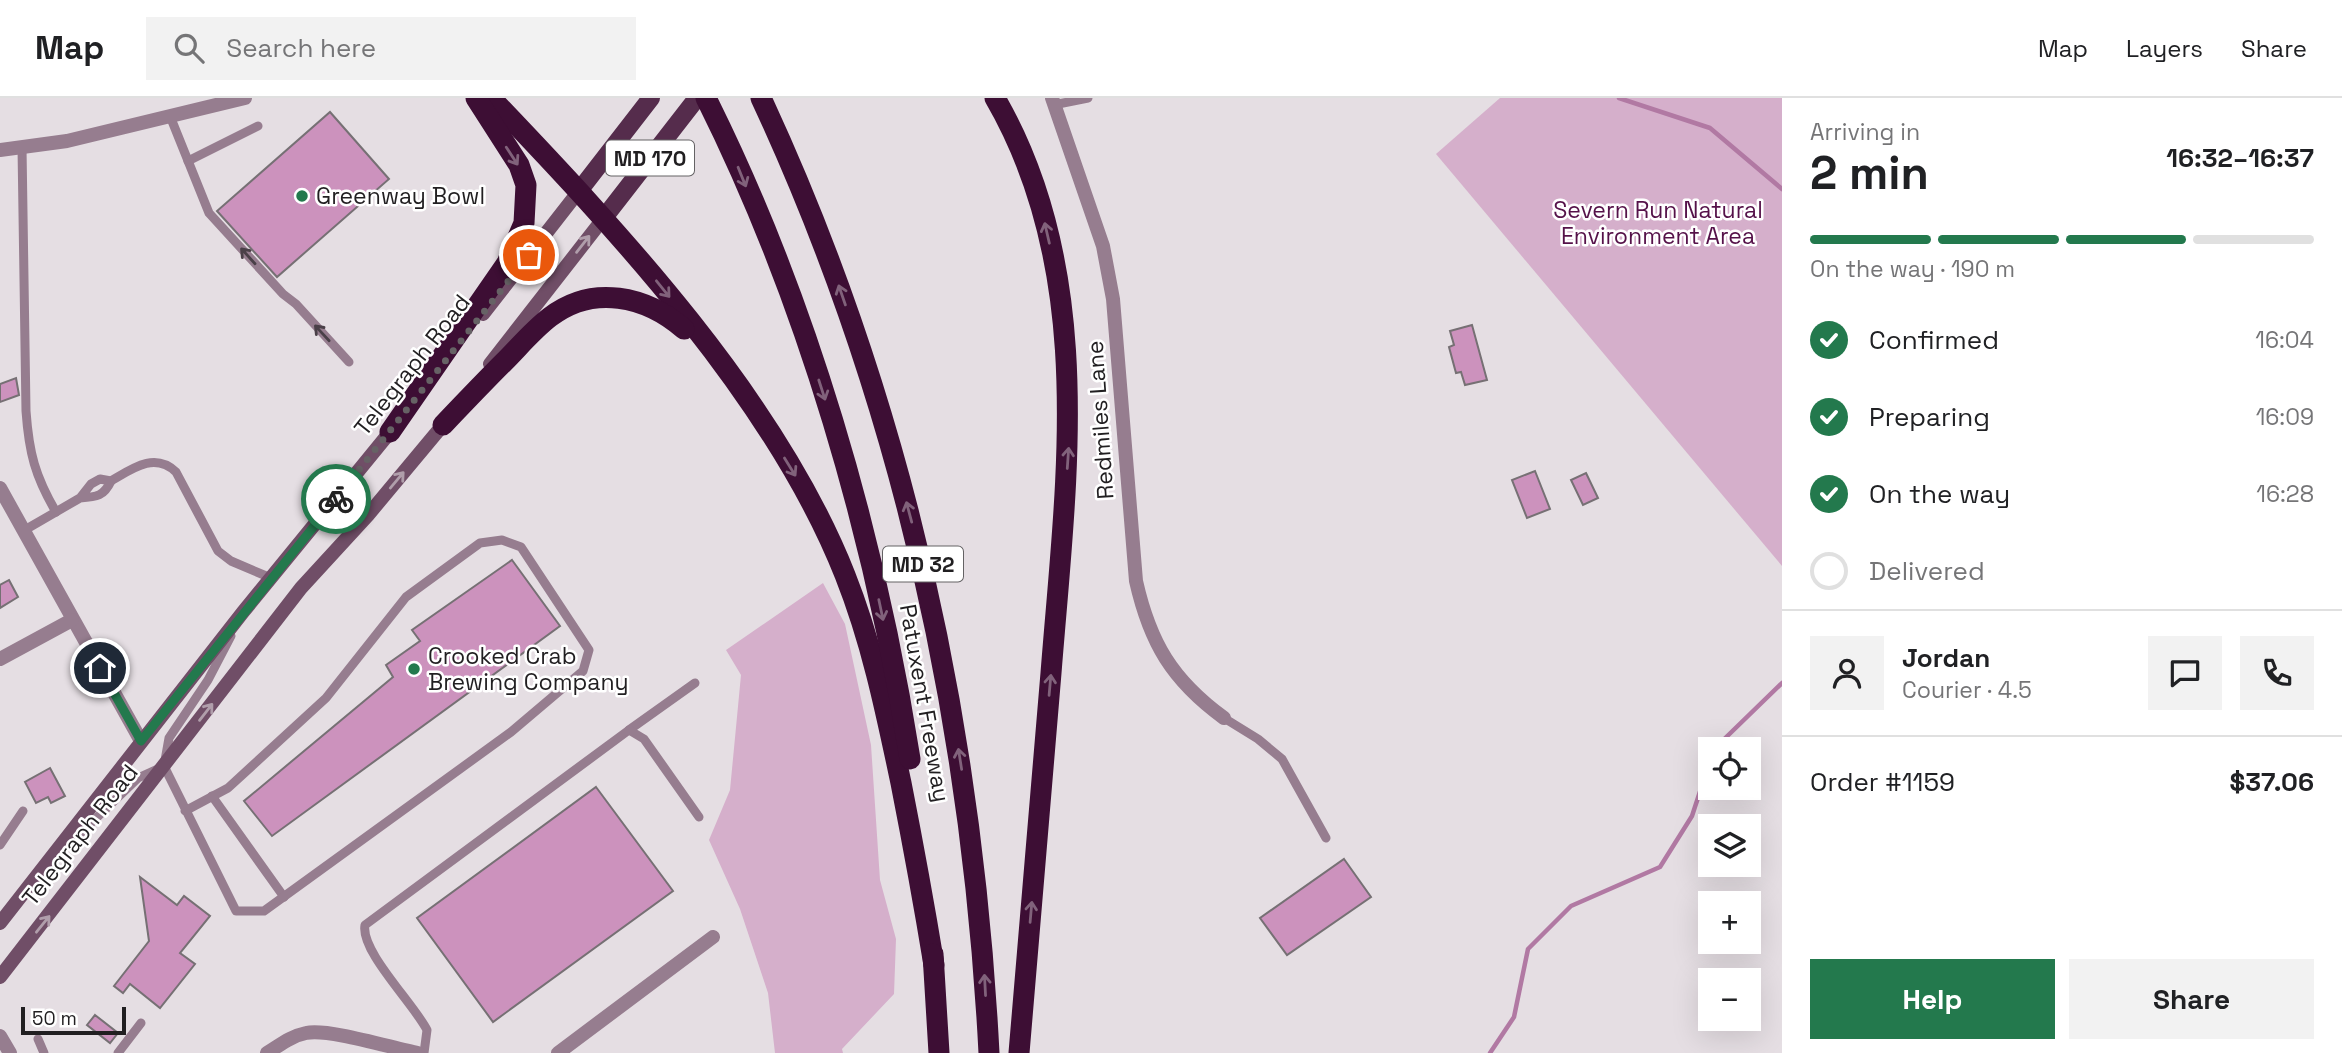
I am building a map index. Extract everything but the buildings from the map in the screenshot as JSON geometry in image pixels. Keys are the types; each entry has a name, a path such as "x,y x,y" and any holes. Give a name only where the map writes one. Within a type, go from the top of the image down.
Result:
{"highway":[{"path":"390,432 507,263 524,223 526,185 519,165 476,98"},
{"path":"491,98 579,191 665,292 761,421 817,515 844,573 866,633 885,699 920,876 934,965"},
{"name":"Patuxent Freeway","path":"761,98 803,194 863,354 893,450 922,560 947,680 975,862 989,1053"},
{"path":"996,100 1018,142 1046,225 1061,303 1069,385 1066,484 1019,1053"},
{"name":"Patuxent Freeway","path":"710,106 791,299 845,466 873,571 900,696 914,782 926,874 939,1053"},
{"path":"443,425 551,316 569,305 594,298 636,300 653,307 670,317 725,370"}],"main road":[{"name":"Telegraph Road","path":"0,923 651,98"},
{"name":"Telegraph Road","path":"0,977 301,588 368,516 443,425 697,98"}],"street":[{"path":"0,150 67,141 245,98"},
{"name":"Redmiles Lane","path":"1053,101 1103,246 1113,299 1136,581 1141,603 1148,628 1168,664 1192,693 1224,718"},
{"path":"0,488 141,741"},
{"path":"0,659 72,620"},
{"path":"558,1053 713,937"},
{"path":"267,1053 308,1032 327,1033 418,1053"},
{"path":"0,1037 10,1053"}],"lane":[{"path":"1053,101 1088,98"},
{"path":"170,116 209,213 349,362"},
{"path":"188,161 258,126"},
{"path":"22,147 29,450 40,484 56,512"},
{"path":"23,531 80,498 97,497 106,492 111,481 153,461 168,465 176,472 218,551 232,561 271,578"},
{"path":"185,811 228,788 326,698 406,597 480,543 502,540 522,547 589,650 583,671 511,732 264,911 236,911 185,811 164,766 169,738 208,680 243,612"},
{"path":"424,1053 427,1030 372,951 363,935 365,926 695,683"},
{"path":"1224,718 1258,739 1282,759 1326,838"},
{"path":"629,730 644,739 699,817"},
{"path":"46,864 82,834 138,778 164,766"},
{"path":"212,796 285,897"},
{"path":"0,845 23,811"},
{"path":"118,1053 141,1023"},
{"path":"38,1040 44,1053"}],"green space":[{"name":"Severn Run Natural Environment Area","path":"1500,98 1782,98 1782,566 1436,154"},
{"path":"823,583 845,624 871,745 880,880 896,939 894,994 842,1049 843,1053 775,1053 768,993 740,909 709,840 730,790 741,675 726,650"}],"waterway":[{"path":"1619,98 1710,128 1782,189"},
{"path":"1726,737 1782,683"},
{"path":"1490,1053 1514,1017 1528,949 1571,906 1660,867 1692,816 1698,798"}],"way so far":[{"path":"336,499 529,255"}],"place":[{"name":"Greenway Bowl","path":"302,196"},
{"name":"Crooked Crab Brewing Company","path":"414,669"}],"route":[{"path":"100,668 141,741 336,499"}]}
